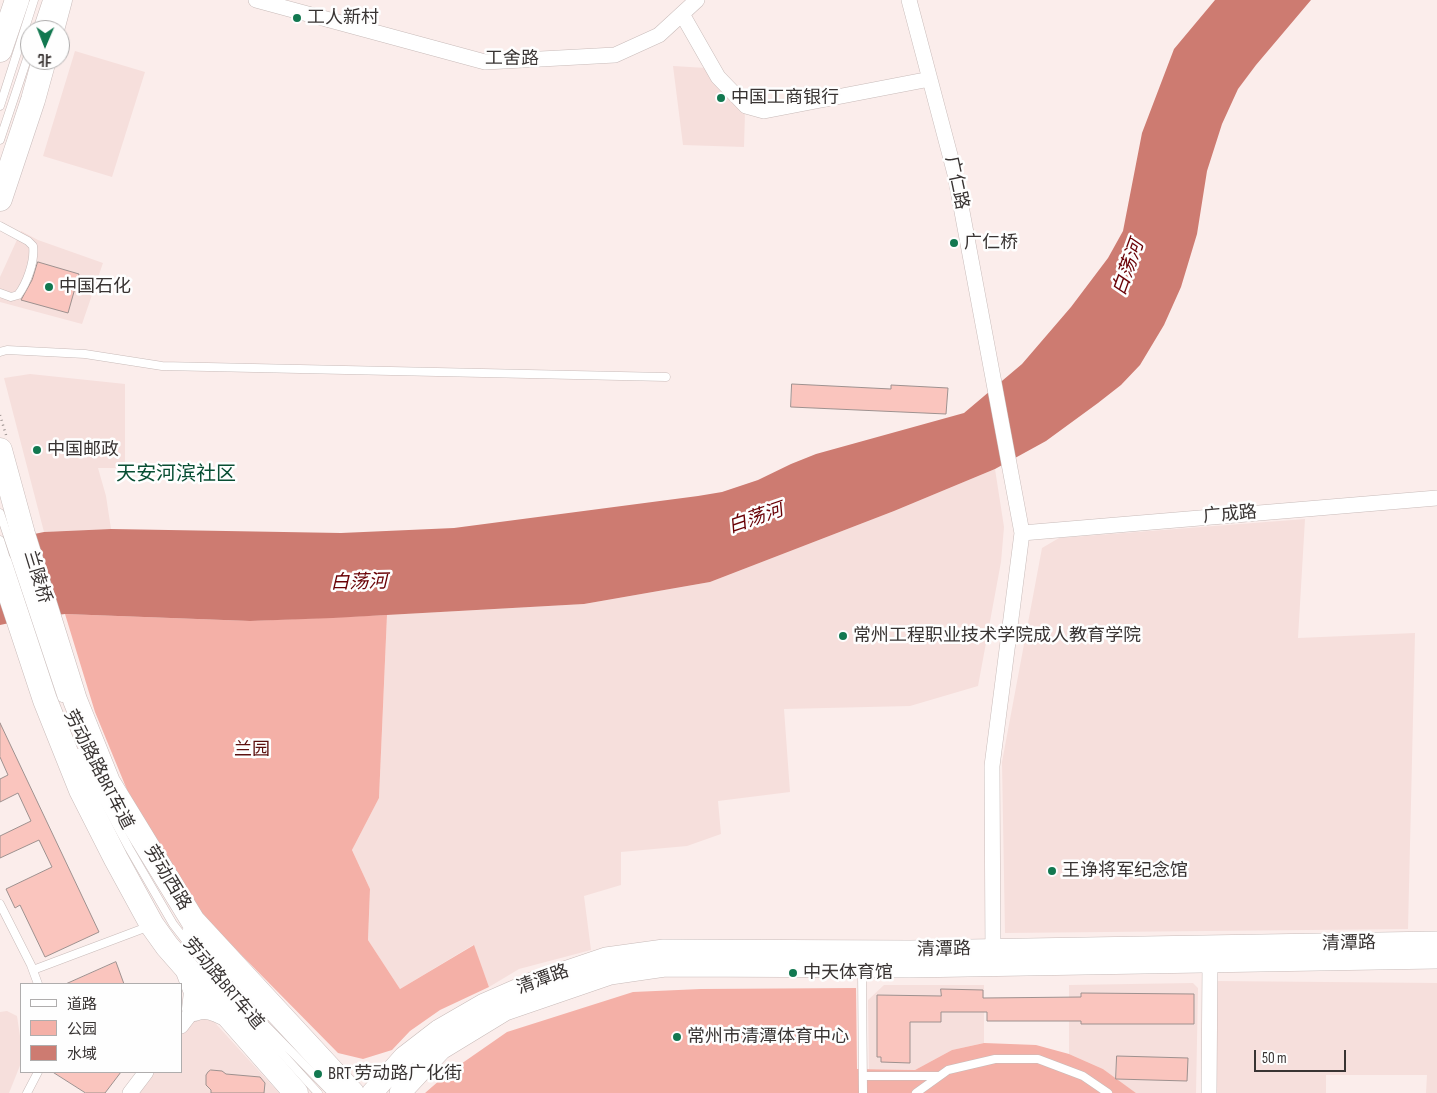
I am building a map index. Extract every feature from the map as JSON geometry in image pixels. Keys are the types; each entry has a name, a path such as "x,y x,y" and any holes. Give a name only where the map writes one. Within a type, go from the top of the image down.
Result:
{"main road":[{"path":"0,50 17,0"},
{"path":"55,20 60,0"},
{"path":"0,199 41,70"},
{"path":"0,450 8,538"},
{"path":"0,481 8,538"},
{"name":"兰陵桥","path":"8,538 33,622"},
{"name":"兰陵桥","path":"0,564 33,622"},
{"name":"劳动西路","path":"33,622 46,700 81,790 152,925 188,969 233,1011 296,1093"},
{"name":"劳动西路","path":"33,622 76,700 108,782 193,921 352,1093"},
{"name":"清潭路","path":"400,1093 441,1049 505,1010 610,974 665,966 862,967 992,958 1437,942"},
{"name":"清潭路","path":"372,1093 404,1057 439,1030 484,1004 532,983 606,958 664,950 910,951 992,958 1210,962 1437,958"},
{"path":"188,969 196,992 188,1017"},
{"path":"188,1017 202,1006 233,1011"}],"street":[{"name":"工舍路","path":"256,0 485,62 615,55 659,34 697,0"},
{"name":"广仁路","path":"909,0 955,174 1022,533"},
{"path":"682,14 718,77 746,106 764,111 930,79"},
{"name":"广成路","path":"1022,533 1437,498"},
{"path":"992,958 992,766 1022,533"},
{"path":"1209,1093 1210,962"},
{"path":"130,1093 145,1073"}],"lane":[{"path":"0,106 34,0"},
{"path":"40,20 47,0"},
{"path":"0,140 23,70"},
{"path":"0,226 28,241 33,246 34,254 23,289 18,295 11,297 0,293"},
{"path":"0,352 7,350 85,354 162,366 666,377"},
{"path":"0,513 8,538"},
{"path":"33,622 57,710 65,726"},
{"name":"劳动路路BRT车道","path":"33,622 66,708"},
{"name":"劳动路BRT车道","path":"73,743 129,848 173,924 226,992 233,1011 318,1093"},
{"name":"劳动路路BRT车道","path":"84,749 104,790 177,914"},
{"path":"0,904 38,983"},
{"path":"182,922 235,994 332,1093"},
{"path":"33,970 152,925"},
{"path":"862,967 863,1093"},
{"path":"916,1093 948,1070 995,1059 1038,1059 1083,1076 1108,1093"},
{"path":"27,1093 37,1073"},
{"path":"863,1076 939,1076"}],"shaded area":[{"path":"75,51 145,72 112,177 43,156"},
{"path":"673,66 706,68 745,112 744,147 683,145"},
{"path":"21,231 38,240 103,263 82,324 0,302 0,277"},
{"path":"30,374 125,384 125,468 98,468 106,496 111,529 44,532 4,378"},
{"path":"995,469 1004,527 1001,562 978,686 910,706 784,709 790,792 718,801 721,834 687,846 621,852 621,885 584,896 591,950 519,969 489,987 473,945 400,989 368,940 370,889 352,850 379,798 387,615 584,604 710,582 894,511"},
{"path":"1305,519 1298,638 1415,633 1408,929 1005,933 1002,762 1042,548 1059,538"},
{"path":"1215,981 1437,983 1437,1093 1426,1093 1427,1075 1326,1075 1326,1093 1216,1093"},
{"path":"1193,983 1198,988 1196,1093 1136,1093 1103,1069 1069,1054 1069,985"},
{"path":"884,985 984,985 984,1043 952,1050 915,1070 869,1069 868,1000"},
{"path":"7,1011 17,1016 20,1036 20,1066 9,1093 0,1093 0,1012"},
{"path":"207,1014 279,1093 135,1093 150,1073 182,1073 182,1029 192,1015"}],"green space":[{"name":"兰园","path":"65,614 250,621 387,615 379,798 352,850 370,889 368,940 400,989 474,945 489,987 440,1010 410,1031 392,1050 363,1059 338,1053 200,913 130,797 95,712"},
{"name":"常州市清潭体育中心","path":"856,988 857,1069 915,1070 952,1050 984,1043 1036,1045 1069,1054 1103,1069 1136,1093 425,1093 448,1073 507,1032 633,992 701,989"}],"water":[{"name":"白荡河","path":"1215,0 1311,0 1238,89 1222,124 1207,171 1197,234 1181,287 1164,325 1140,365 1121,385 1046,441 995,469 894,511 710,582 584,604 250,621 65,614 0,625 0,541 44,532 111,529 341,533 454,528 698,496 722,492 758,480 816,454 964,413 1022,364 1071,307 1108,258 1123,231 1142,133 1174,49"}],"building":[{"name":"中国石化","path":"38,262 79,274 68,313 21,300 32,280"},
{"path":"792,384 891,389 891,385 948,388 946,414 791,407"},
{"path":"0,723 99,932 45,957 20,905 15,908 6,889 52,867 39,840 0,858 0,836 31,821 18,793 0,802 0,779 8,775 0,757"},
{"path":"116,962 124,983 68,983"},
{"path":"941,989 983,990 983,998 1081,997 1081,993 1194,994 1194,1024 1081,1024 1081,1021 987,1021 987,1012 941,1012 941,1022 910,1022 910,1063 881,1062 881,1057 877,1057 877,995 941,996"},
{"path":"1117,1056 1188,1058 1187,1081 1116,1079"},
{"path":"211,1070 222,1071 226,1074 260,1077 265,1083 264,1093 211,1093 211,1090 206,1085 206,1075"},
{"path":"55,1073 120,1073 105,1093 86,1093"}],"place":[{"name":"工人新村","path":"297,18"},
{"name":"中国工商银行","path":"721,98"},
{"name":"广仁桥","path":"954,243"},
{"name":"中国石化","path":"49,287"},
{"name":"中国邮政","path":"37,450"},
{"name":"常州工程职业技术学院成人教育学院","path":"843,636"},
{"name":"王诤将军纪念馆","path":"1052,871"},
{"name":"中天体育馆","path":"793,973"},
{"name":"常州市清潭体育中心","path":"677,1037"},
{"name":"BRT 劳动路广化街","path":"318,1074"}],"district":[{"name":"天安河滨社区","path":"176,475"}]}
